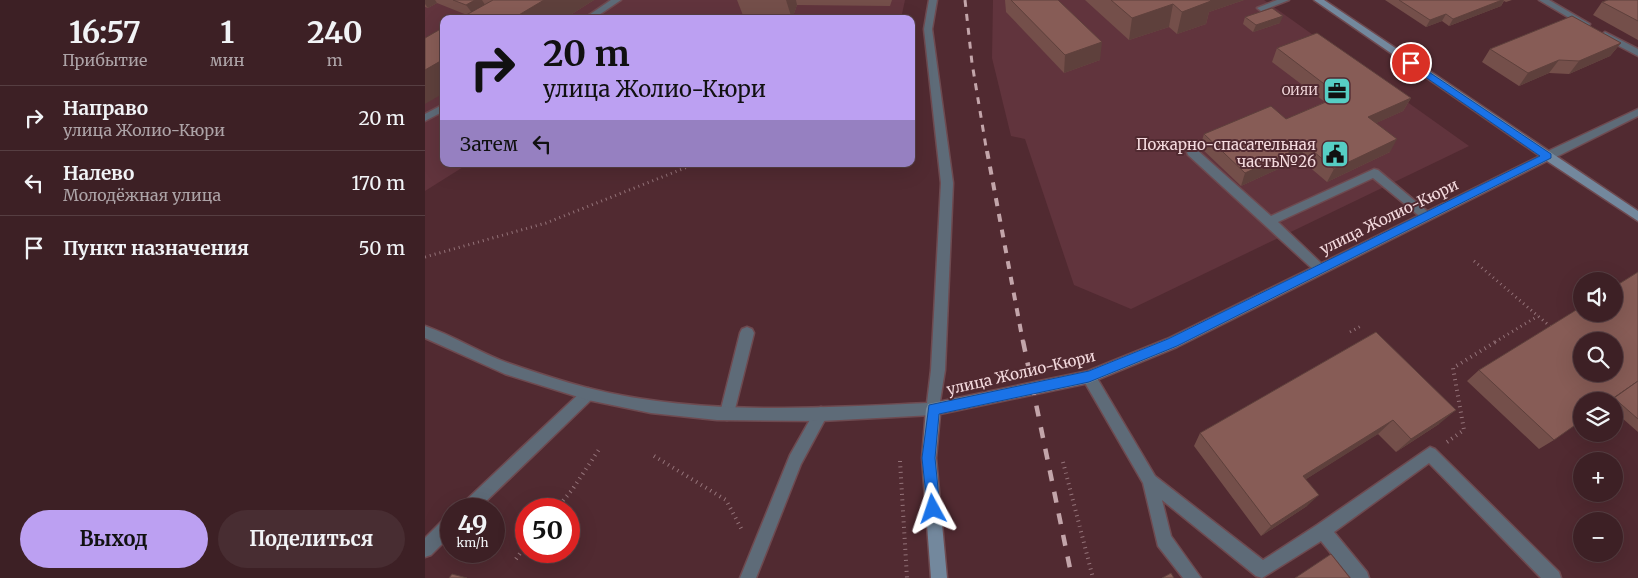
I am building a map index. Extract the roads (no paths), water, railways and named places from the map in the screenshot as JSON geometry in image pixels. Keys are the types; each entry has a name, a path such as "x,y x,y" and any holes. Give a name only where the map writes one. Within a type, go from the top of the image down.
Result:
{"main road":[{"path":"1318,0 1638,218"},
{"name":"улица Жолио-Кюри","path":"933,410 1089,377 1172,343 1548,156"},
{"path":"933,410 929,458 939,578"}],"street":[{"path":"593,15 617,0"},
{"path":"933,0 928,29 947,183 938,370 933,410"},
{"path":"1261,8 1285,0"},
{"path":"1543,0 1638,53"},
{"path":"425,118 440,109"},
{"name":"улица Жолио-Кюри","path":"1548,156 1638,112"},
{"path":"1192,152 1270,221 1320,269"},
{"path":"1270,221 1374,173 1427,216"},
{"name":"улица Жолио-Кюри","path":"425,332 505,368 588,394 651,407 727,413 821,414 933,410"},
{"path":"727,413 747,334"},
{"path":"1089,377 1150,481 1164,540 1193,578"},
{"path":"479,498 588,394"},
{"path":"748,578 795,460 821,414"},
{"path":"1150,481 1262,570 1323,531 1431,454 1553,578"},
{"path":"1323,531 1361,578"},
{"path":"425,549 440,535"}],"railway":[{"path":"965,0 972,63 987,153"},
{"path":"987,151 1023,342"},
{"path":"1023,341 1072,578"}],"place":[{"name":"ОИЯИ","path":"1337,91"},
{"name":"Пожарно-спасательная часть№26","path":"1335,154"}]}
